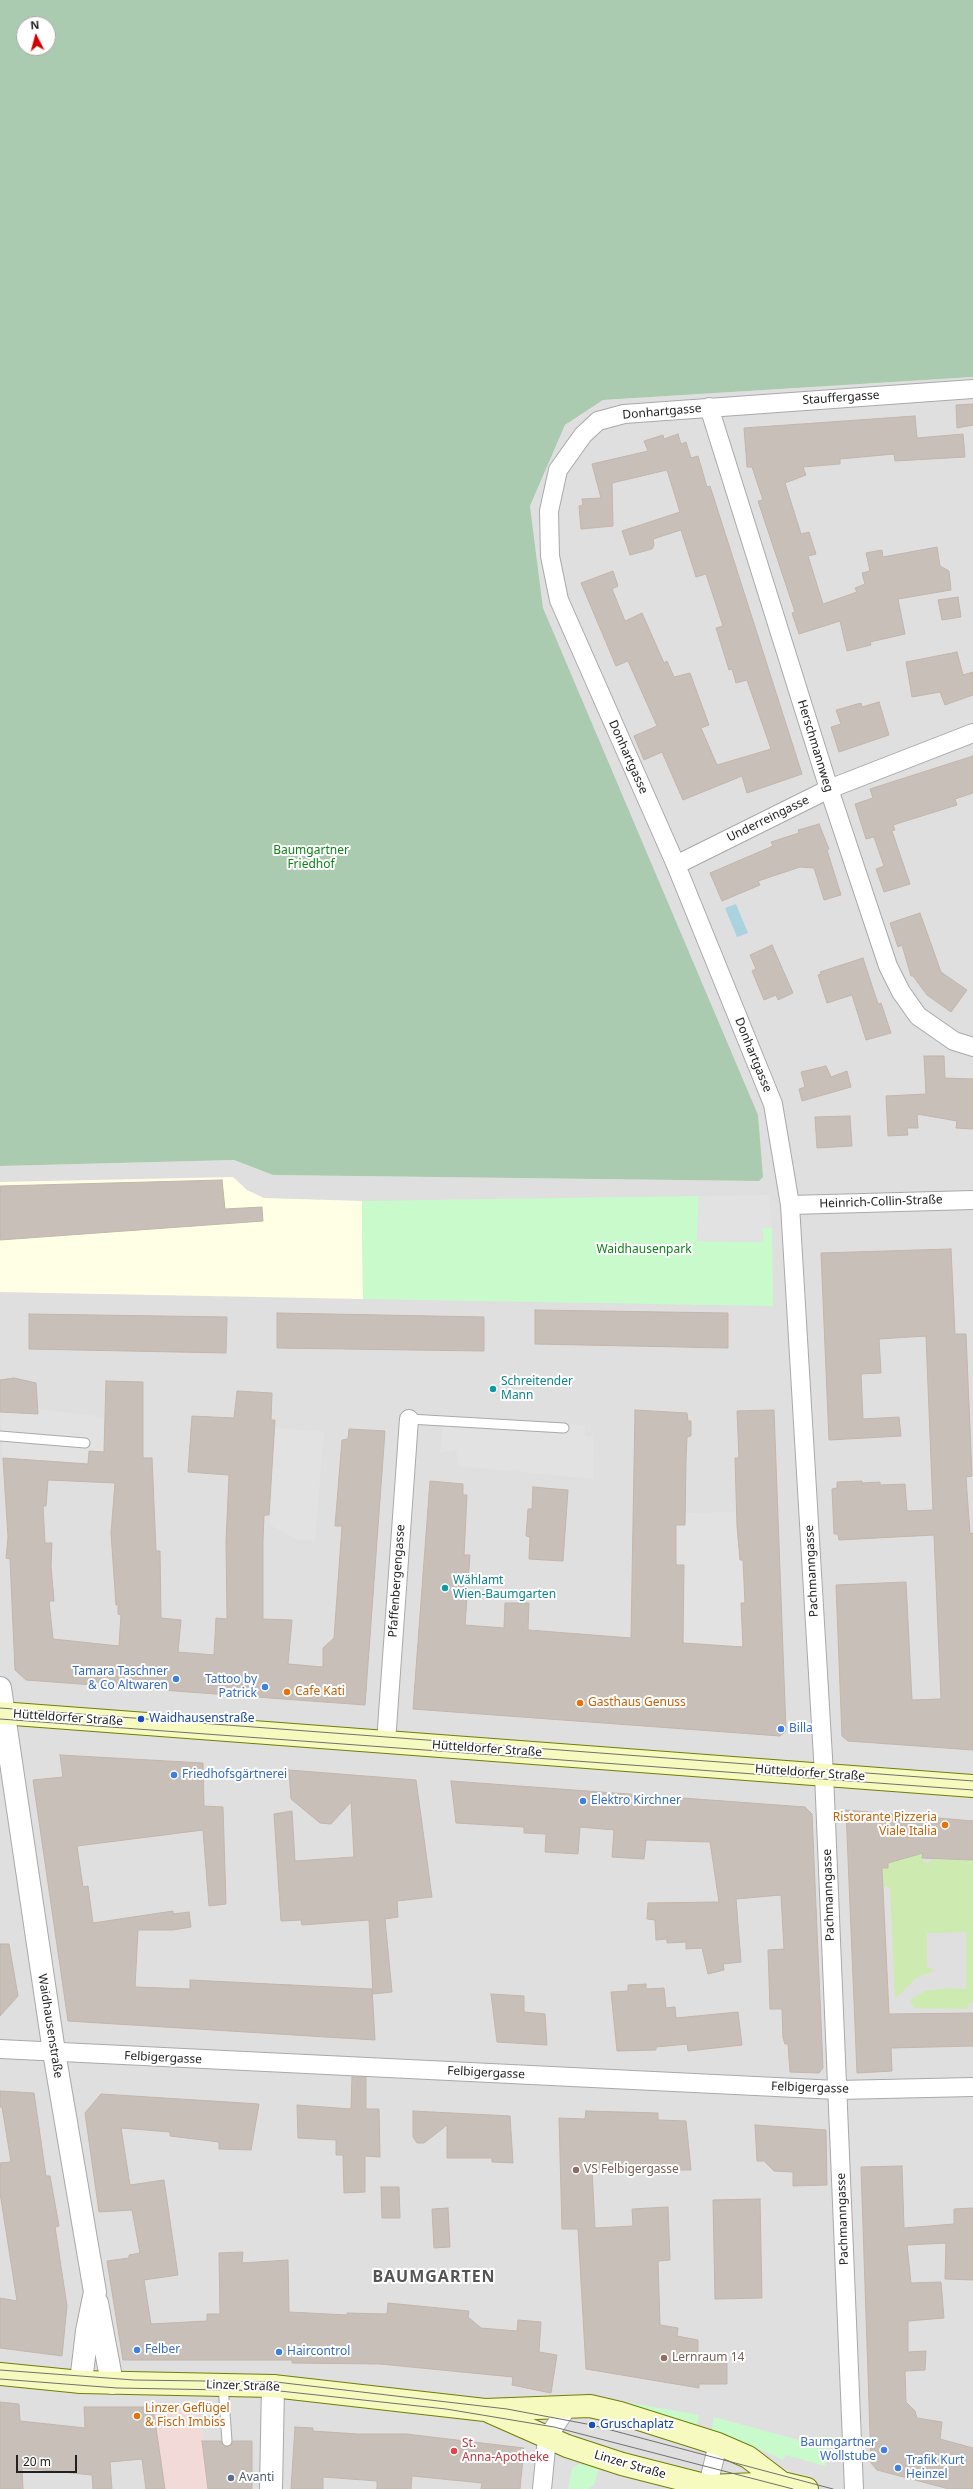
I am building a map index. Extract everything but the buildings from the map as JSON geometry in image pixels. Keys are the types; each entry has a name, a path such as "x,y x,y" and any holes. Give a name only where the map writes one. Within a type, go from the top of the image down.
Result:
{"main road":[{"name":"Hütteldorfer Straße","path":"1,1713 973,1786"},
{"name":"Linzer Straße","path":"0,2374 81,2382 273,2386 485,2410 590,2406 620,2412 718,2444 748,2457 782,2482"},
{"name":"Linzer Straße","path":"485,2410 547,2438 622,2464 707,2487 782,2482 807,2489"}],"street":[{"name":"Stauffergasse","path":"709,407 973,389"},
{"name":"Herschmannweg","path":"709,407 872,924 888,966 901,992 918,1016 954,1041 973,1047"},
{"name":"Donhartgasse","path":"709,407 624,414 598,421 582,435 558,470 549,511 550,556 559,600 676,864 773,1104 790,1205"},
{"name":"Underreingasse","path":"676,864 829,789 973,733"},
{"name":"Heinrich-Collin-Straße","path":"790,1205 973,1200"},
{"name":"Pachmanngasse","path":"790,1205 824,1774 854,2489"},
{"name":"Pfaffenbergengasse","path":"386,1742 409,1419"},
{"name":"Waidhausenstraße","path":"0,1688 1,1713 54,2052 112,2383"},
{"name":"Felbigergasse","path":"0,2049 837,2090 973,2088"},
{"name":"Waidhausenstraße","path":"81,2382 87,2331 95,2292"},
{"path":"270,2489 273,2386"},
{"path":"542,2489 547,2438 567,2408"},
{"path":"707,2487 718,2444"}],"lane":[{"path":"409,1419 564,1428"},
{"path":"0,1436 85,1443"},
{"path":"223,2385 226,2441"}],"shaded area":[{"path":"973,377 973,2489 0,2489 0,1719 3,1713 0,1688 0,1166 234,1160 273,1175 759,1181 543,608 530,506 565,425 603,400"},
{"path":"233,1177 247,1190 264,1198 362,1201 363,1299 0,1292 0,1182"},
{"path":"769,1195 772,1228 762,1227 763,1242 697,1241 699,1196"},
{"path":"38,1409 105,1417 104,1464 3,1458 0,1412 38,1414"},
{"path":"443,1416 585,1425 585,1436 593,1437 594,1479 458,1466 456,1449 440,1453"},
{"path":"275,1428 324,1432 315,1540 298,1540 270,1525"},
{"path":"741,1512 743,1550 739,1550 739,1560 743,1560 745,1603 741,1603 741,1613 746,1623 742,1623 742,1633 747,1648 675,1642 683,1634 684,1565 676,1565 676,1525 685,1513"},
{"path":"153,2407 199,2409 208,2489 165,2489"}],"green space":[{"name":"Baumgartner Friedhof","path":"0,0 973,0 973,377 603,400 565,425 530,506 543,608 758,1115 763,1177 759,1181 273,1175 234,1160 0,1166"},
{"name":"Waidhausenpark","path":"699,1196 697,1241 763,1242 762,1227 772,1228 773,1306 363,1299 362,1201"},
{"path":"923,1850 922,1861 930,1863 931,1858 973,1860 973,2003 969,2003 968,2009 914,2008 910,2000 925,1991 949,1988 966,1989 966,1932 927,1933 927,1966 934,1971 916,1978 895,1999 890,1887 883,1887 882,1868 888,1868 888,1862 907,1858"},
{"path":"582,2394 699,2415 696,2429 575,2399"},
{"path":"714,2417 825,2447 830,2452 825,2466 786,2455 783,2460 750,2445 711,2434"},
{"path":"579,2464 599,2468 594,2485 588,2489 568,2489 572,2468"}],"water":[{"path":"736,904 748,933 737,937 725,908"}],"tram line":[{"path":"0,1708 973,1781"},
{"path":"0,1719 973,1790"},
{"path":"0,2370 134,2380 276,2382 507,2409 592,2425 833,2489"},
{"path":"0,2379 117,2388 280,2391 446,2409 554,2427 793,2489"}],"place":[{"name":"Schreitender Mann","path":"493,1389"},
{"name":"Wählamt Wien-Baumgarten","path":"445,1588"},
{"name":"Tamara Taschner & Co Altwaren","path":"176,1679"},
{"name":"Tattoo by Patrick","path":"265,1687"},
{"name":"Cafe Kati","path":"287,1692"},
{"name":"Gasthaus Genuss","path":"580,1703"},
{"name":"Waidhausenstraße","path":"141,1719"},
{"name":"Billa","path":"781,1729"},
{"name":"Friedhofsgärtnerei","path":"174,1775"},
{"name":"Elektro Kirchner","path":"583,1801"},
{"name":"Ristorante Pizzeria Viale Italia","path":"945,1825"},
{"name":"VS Felbigergasse","path":"576,2170"},
{"name":"Felber","path":"137,2350"},
{"name":"Haircontrol","path":"279,2352"},
{"name":"Lernraum 14","path":"664,2358"},
{"name":"Linzer Geflügel & Fisch Imbiss","path":"137,2416"},
{"name":"Gruschaplatz","path":"592,2425"},
{"name":"Baumgartner Wollstube","path":"884,2450"},
{"name":"St. Anna-Apotheke","path":"454,2451"},
{"name":"Trafik Kurt Heinzel","path":"898,2468"},
{"name":"Avanti","path":"231,2478"}],"district":[{"name":"BAUMGARTEN","path":"434,2277"}]}
